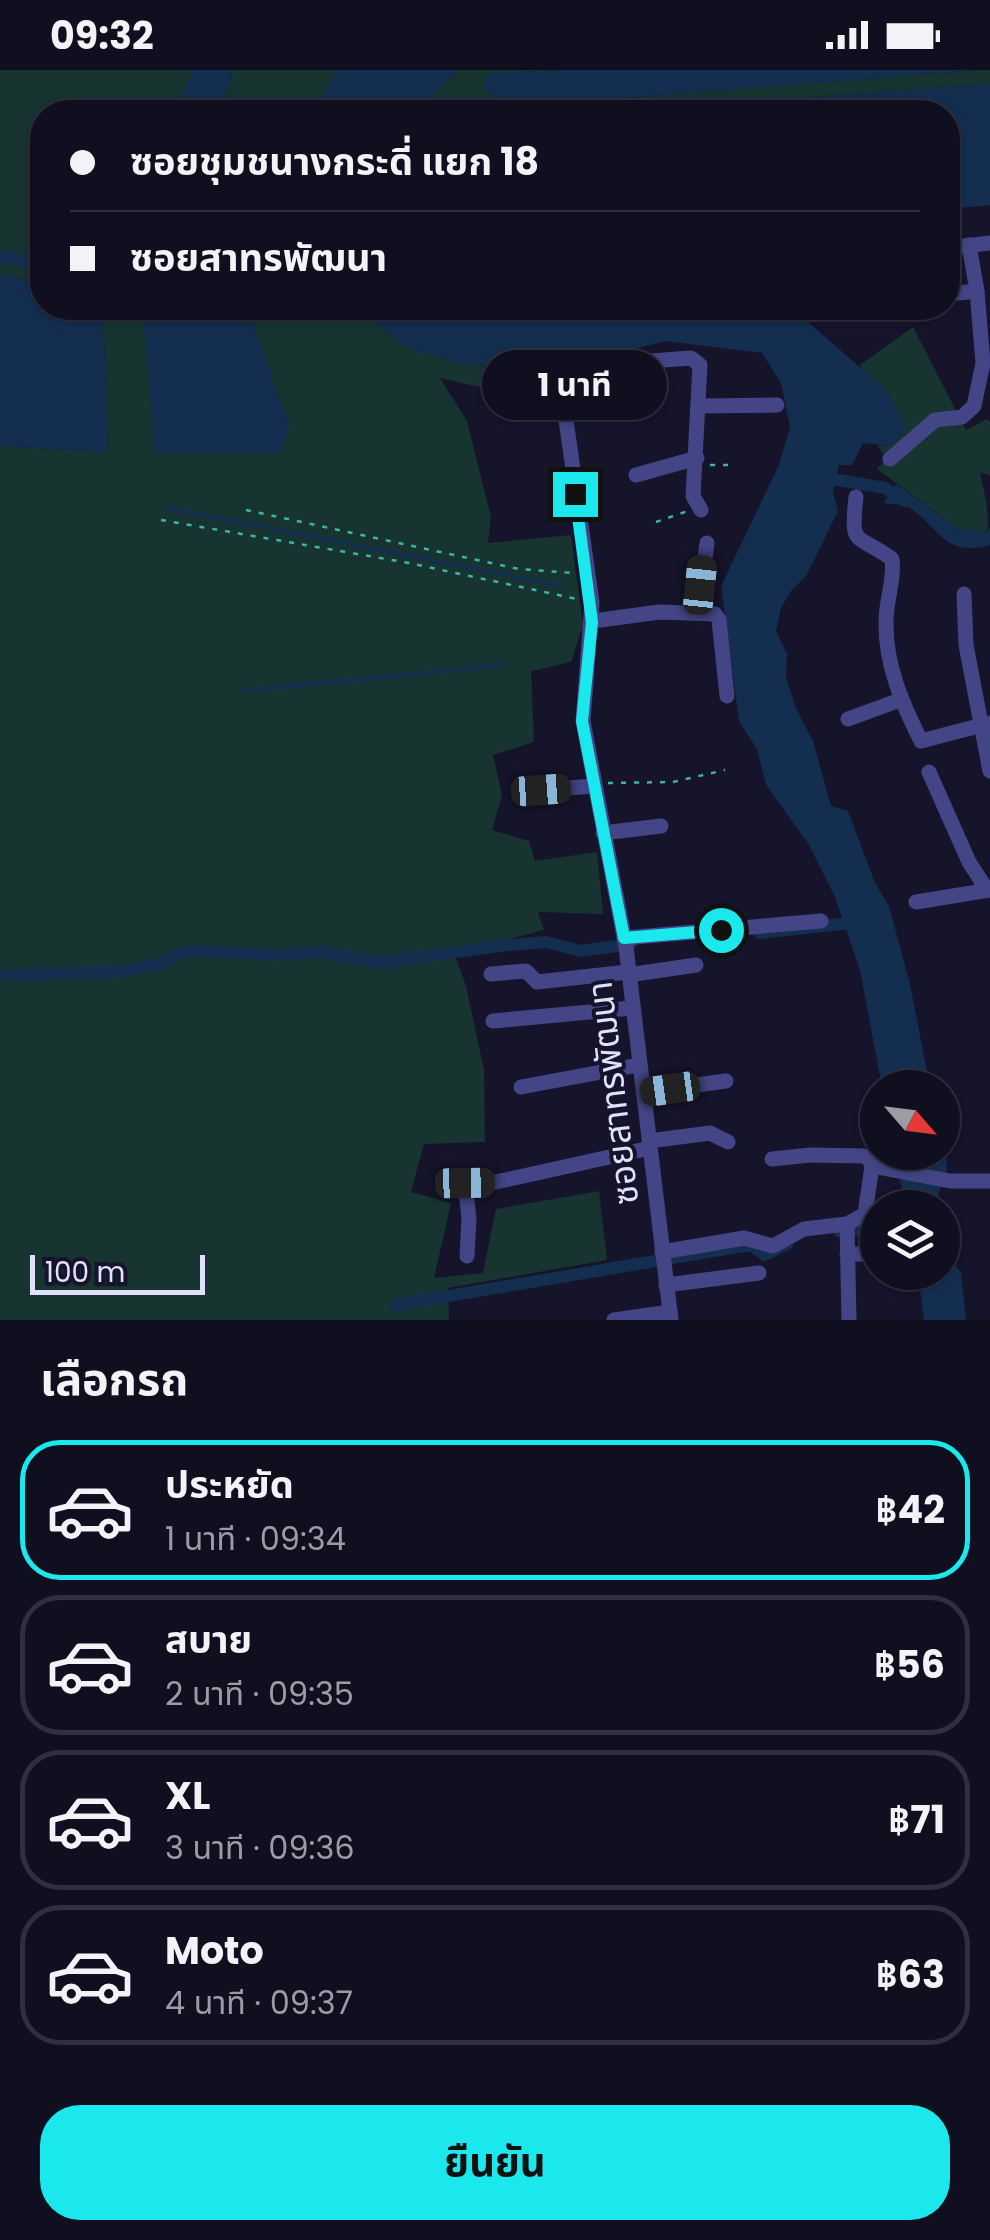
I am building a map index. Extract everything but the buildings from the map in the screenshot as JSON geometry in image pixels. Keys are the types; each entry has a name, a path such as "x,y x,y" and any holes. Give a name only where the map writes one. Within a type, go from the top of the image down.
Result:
{"street":[{"path":"960,247 990,243"},
{"path":"890,459 934,420 968,415 974,406 987,363 969,246"},
{"path":"960,293 978,292"},
{"name":"ซอยสาทรพัฒนา","path":"670,1316 625,942 582,704 592,602 561,385 571,367 692,358 700,364 693,496 701,510"},
{"path":"698,406 777,405"},
{"path":"636,476 696,462"},
{"path":"856,497 856,538 892,558 886,620 888,654 900,700 921,741 986,724"},
{"path":"698,612 707,542"},
{"path":"964,594 966,645 986,724 990,771"},
{"path":"592,622 659,612 718,616 727,696"},
{"path":"848,719 900,700"},
{"path":"916,902 988,890 969,862 929,772"},
{"path":"541,790 594,784"},
{"path":"603,834 661,826"},
{"path":"625,942 821,921"},
{"path":"491,974 526,972 537,982 696,965"},
{"path":"494,1022 632,1008"},
{"path":"521,1087 639,1065"},
{"path":"643,1092 726,1082"},
{"path":"467,1256 469,1219 465,1183 496,1182 710,1133 728,1142"},
{"path":"772,1159 860,1156"},
{"path":"662,1257 744,1238 773,1246 804,1229 847,1228 866,1214 872,1170"},
{"path":"900,1170 950,1181 990,1181"},
{"path":"847,1228 849,1320"},
{"path":"848,1254 860,1254"},
{"path":"666,1285 759,1273"},
{"path":"614,1320 670,1316"}],"path":[{"path":"696,462 728,465"},
{"path":"246,510 519,569 563,574 587,571"},
{"path":"656,522 701,510"},
{"path":"161,520 409,564 592,602"},
{"path":"594,784 674,782 725,770"}],"green space":[{"path":"0,70 193,70 181,100 30,100 30,281 0,274"},
{"path":"234,70 338,70 321,100 223,100"},
{"path":"458,70 563,70 490,74 509,100 430,100"},
{"path":"990,70 990,84 812,97 602,100"},
{"path":"103,320 146,320 144,323 289,427 252,320 373,320 405,347 462,364 547,373 549,384 484,388 440,378 467,421 491,517 488,543 571,535 583,625 571,662 531,671 534,742 493,755 502,795 492,830 529,841 535,861 597,852 603,914 538,912 544,930 454,953 466,986 484,1070 485,1142 424,1144 411,1192 451,1203 434,1278 483,1273 496,1209 599,1191 607,1260 448,1288 449,1320 0,1320 0,446 108,452"},
{"path":"913,327 966,430 987,419 990,423 990,476 980,472 987,533 957,528 877,469 887,459 877,445 890,446 860,365"}],"water":[{"path":"193,70 234,70 223,100 180,100"},
{"path":"338,70 458,70 430,100 321,100"},
{"path":"978,70 602,100 502,100 482,88 490,73"},
{"path":"990,84 990,205 960,208 960,100 806,100"},
{"path":"0,274 30,281 30,320 103,320 108,452 0,446"},
{"path":"252,320 289,427 281,454 155,453 144,323"},
{"path":"373,320 806,320 886,390 907,428 890,446 863,443 852,465 839,465 833,492 838,511 806,576 781,608 776,631 787,654 786,677 813,741 831,806 848,811 875,883 889,906 927,1070 879,1070 860,970 835,897 808,843 766,785 757,749 739,721 721,586 779,465 790,427 781,383 762,353 665,341 547,373 462,364 405,347"},
{"path":"896,484 957,528 986,533 990,526 990,545 961,547 942,537 908,507 884,503"},
{"path":"898,1170 947,1170 940,1190 902,1190"},
{"path":"960,1271 966,1320 924,1320 920,1290 960,1290"}],"waterway":[{"path":"0,256 30,262"},
{"path":"820,477 885,488 905,501"},
{"path":"166,508 562,586"},
{"path":"242,691 505,665"},
{"path":"760,933 860,922"},
{"path":"6,975 113,972 156,965 181,953 204,951 278,955 321,952 378,963 546,942 581,951 631,944"},
{"path":"839,1231 860,1229"},
{"path":"395,1305 744,1246 752,1246 765,1255 787,1244"}],"route":[{"path":"575,494 592,602 582,721 624,938 721,930"}]}
